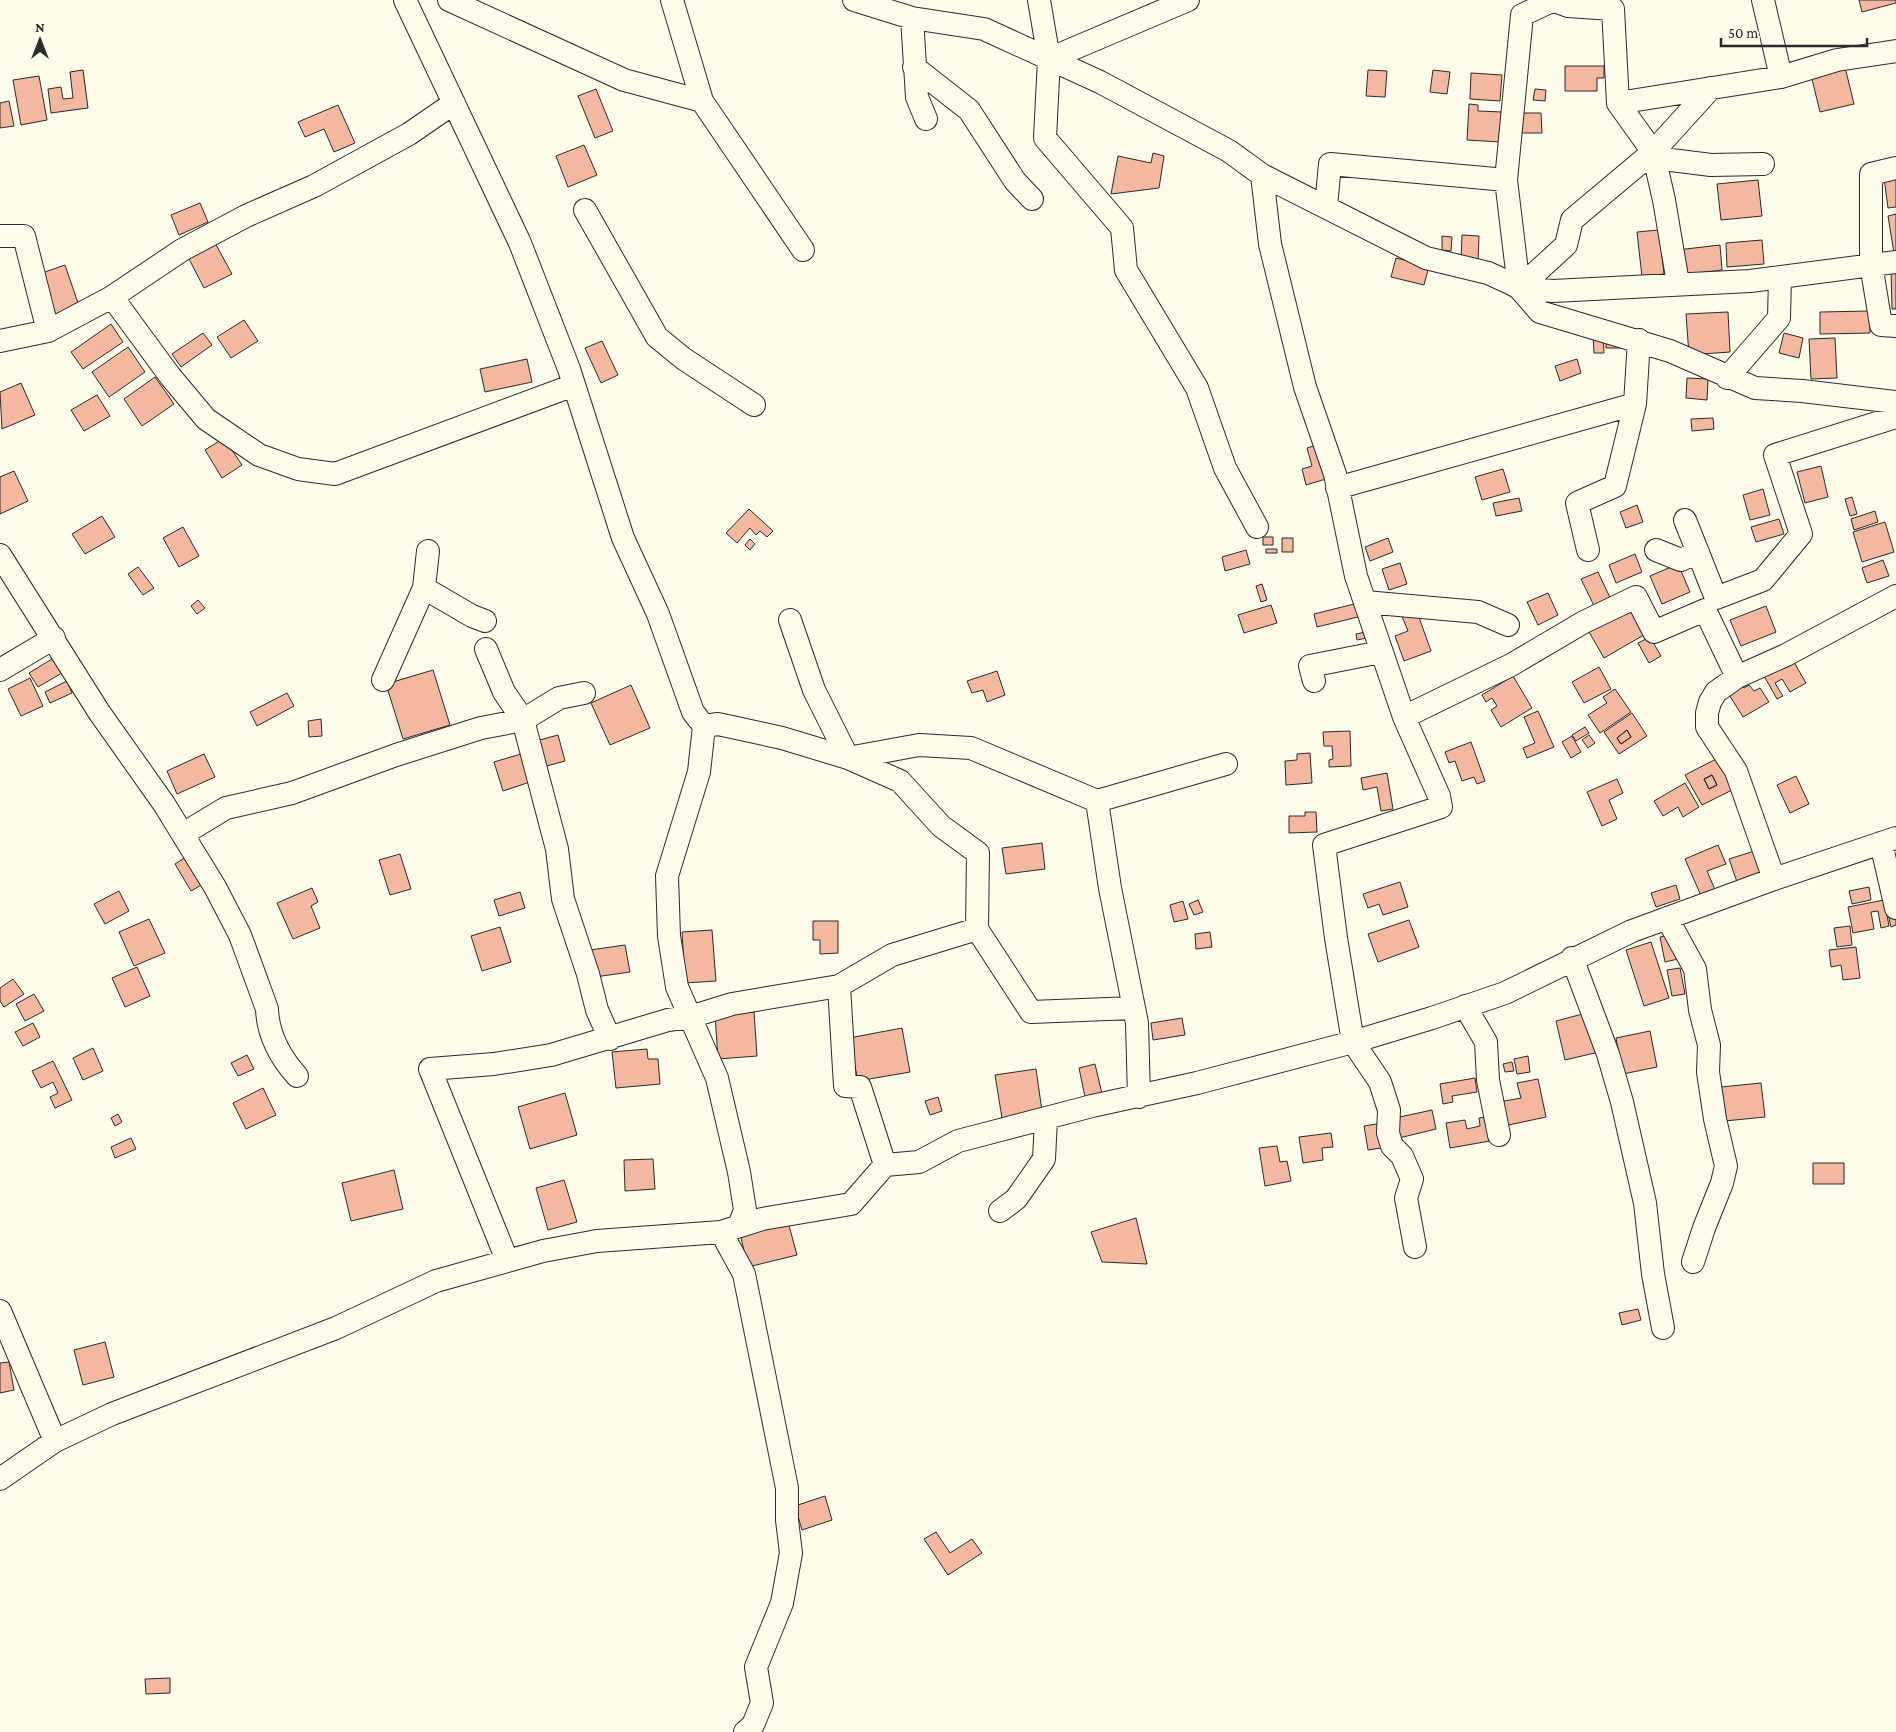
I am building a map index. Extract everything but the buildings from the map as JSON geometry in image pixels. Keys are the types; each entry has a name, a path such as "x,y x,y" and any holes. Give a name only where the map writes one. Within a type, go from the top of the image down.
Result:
{"street":[{"path":"405,0 520,243 574,385 623,538 658,614 693,712 704,726 699,772 666,876 669,936 677,987 718,1078 739,1172 744,1210 730,1229"},
{"path":"449,0 624,80 702,101"},
{"path":"672,0 702,101 804,250"},
{"path":"854,0 920,12 984,30 1100,82 1229,151 1262,175 1426,258 1488,273 1519,288 1553,291 1750,281 1896,262"},
{"path":"1039,0 1049,59 1045,138 1122,228 1126,270 1197,388 1225,468 1256,527"},
{"path":"1049,59 1188,0"},
{"path":"1678,284 1664,200 1654,155 1618,103 1613,9 1568,6 1552,0 1522,15 1506,180 1519,288 1540,312 1639,340 1670,351 1727,378 1754,388 1802,391 1896,402"},
{"path":"1763,0 1781,77"},
{"path":"920,12 914,67 917,97 926,119"},
{"path":"1618,103 1781,77 1837,60 1896,51"},
{"path":"914,67 969,110 1015,181 1032,199"},
{"path":"1519,288 1566,244 1572,220 1654,155 1711,88"},
{"path":"0,341 48,331 112,297 182,250 246,216 314,186 409,134 454,102"},
{"path":"1654,155 1711,165 1762,164"},
{"path":"1326,208 1330,164 1506,180"},
{"path":"1896,168 1871,174 1871,264 1881,325 1896,326"},
{"path":"1262,175 1270,244 1300,368 1337,488 1356,576 1404,717 1439,796 1441,807 1324,845 1336,938 1353,1042 1380,1082 1389,1110 1388,1133 1392,1146 1402,1156 1412,1179 1406,1198 1416,1247"},
{"path":"585,210 657,337 684,359 754,405"},
{"path":"0,236 24,236 48,331"},
{"path":"1727,378 1779,318 1780,277"},
{"path":"112,297 170,376 206,419 259,455 298,469 335,474 574,385"},
{"path":"1588,550 1577,503 1615,486 1634,404 1639,340"},
{"path":"1337,488 1634,404"},
{"path":"1404,717 1511,665 1584,622 1636,597 1654,632 1764,580 1801,534 1775,455 1896,417"},
{"path":"1686,520 1698,552 1711,604 1737,677"},
{"path":"1656,550 1681,560 1698,552"},
{"path":"384,680 424,588 428,551"},
{"path":"0,555 100,712 164,804 215,887 240,935 267,1009 268,1022 280,1057 298,1076"},
{"path":"424,588 472,616 485,621"},
{"path":"1774,879 1736,771 1707,726 1707,713 1716,692 1737,677 1786,655 1896,596"},
{"path":"1365,602 1478,612 1508,625"},
{"path":"790,620 814,690 848,758"},
{"path":"0,670 54,638"},
{"path":"486,649 504,692 523,720 557,849 563,899 588,974 597,1010 610,1039"},
{"path":"1314,681 1310,666 1381,652"},
{"path":"182,834 226,808 292,794 396,755 481,728 523,720 559,698 584,693"},
{"path":"704,726 718,724 782,738 848,758 900,782 941,826 978,853 977,929 1032,1012 1133,1008"},
{"path":"848,758 919,745 971,748 1097,801 1226,764"},
{"path":"1097,801 1137,1023 1139,1096"},
{"path":"0,1479 55,1441 112,1414 336,1328 436,1281 507,1260 597,1241 730,1229 762,1219 851,1204 885,1165 919,1162 958,1141 1353,1042 1465,1006 1505,993 1572,958 1632,930 1774,879 1889,841 1896,908"},
{"path":"1667,918 1695,969 1700,1010 1709,1044 1708,1072 1726,1166 1722,1183 1693,1262"},
{"path":"507,1260 430,1069 494,1064 551,1055 610,1039 668,1020 690,1017 732,1004 839,986 892,955 977,929"},
{"path":"1572,958 1608,1054 1622,1102 1645,1203 1653,1274 1664,1328"},
{"path":"839,986 845,1086 860,1087 885,1165"},
{"path":"1465,1006 1486,1042 1488,1080 1498,1136"},
{"path":"1000,1210 1016,1199 1044,1159 1046,1119"},
{"path":"730,1229 744,1274 787,1488 787,1520 791,1553 782,1603 756,1667 762,1703 753,1725 745,1732"},
{"path":"0,1311 55,1441"}]}
